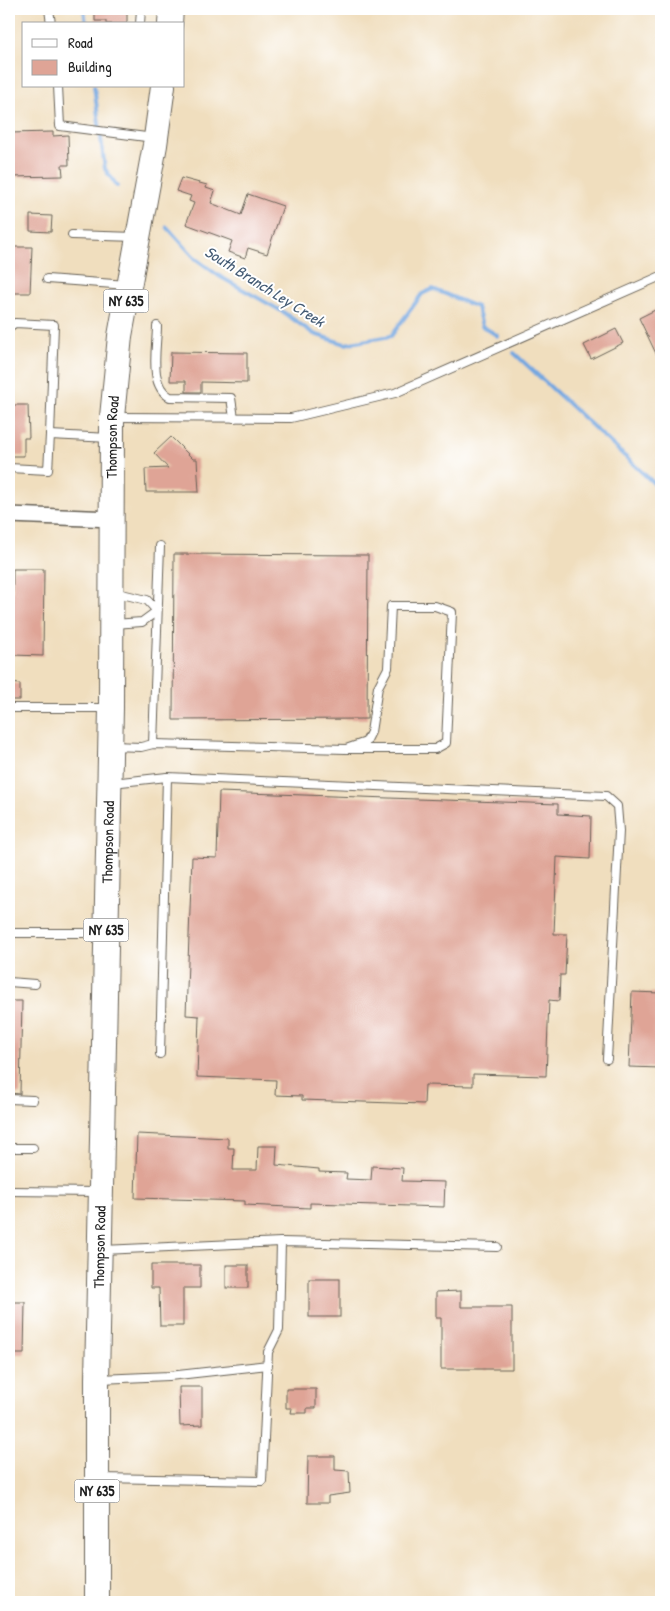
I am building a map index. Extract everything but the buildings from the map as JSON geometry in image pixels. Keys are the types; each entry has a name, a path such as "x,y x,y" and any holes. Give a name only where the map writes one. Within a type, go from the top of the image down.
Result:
{"main road":[{"path":"170,22 171,9"},
{"name":"Thompson Road","path":"97,1602 98,1250 111,708 112,428 120,336 156,138 163,88"}],"street":[{"path":"9,515 113,519"}],"lane":[{"path":"49,9 51,22"},
{"path":"140,22 141,9"},
{"path":"58,88 60,126 91,132 156,138"},
{"path":"72,235 138,237"},
{"path":"50,435 234,418 291,418 395,393 661,276"},
{"path":"47,279 129,285"},
{"path":"9,327 15,323 54,325 48,470 9,468"},
{"path":"157,326 157,381 161,392 170,397 231,398 234,418"},
{"path":"153,744 160,546"},
{"path":"112,591 146,600 157,611"},
{"path":"110,746 141,747 153,744 346,749 435,749 446,743 452,612 435,606 391,606 388,668 378,687 372,732 366,742 346,749"},
{"path":"112,624 142,622 157,611"},
{"path":"9,708 111,708"},
{"path":"109,783 167,777 606,796 617,806 620,830 607,1059"},
{"path":"160,1054 167,777"},
{"path":"9,934 106,933"},
{"path":"9,982 34,984"},
{"path":"9,1099 33,1100"},
{"path":"9,1148 33,1148"},
{"path":"9,1191 100,1192"},
{"path":"98,1250 281,1242 497,1248"},
{"path":"97,1478 262,1481 268,1352 279,1330 281,1242"},
{"path":"97,1379 169,1376 268,1365"}],"waterway":[{"name":"South Branch Ley Creek","path":"84,9 86,22"},
{"name":"South Branch Ley Creek","path":"94,88 105,169 117,186"},
{"name":"South Branch Ley Creek","path":"167,227 196,259 219,276 283,312 314,334 345,344 391,336 422,294 433,289 477,307 482,326 498,336"},
{"name":"South Branch Ley Creek","path":"514,353 661,490"}]}
